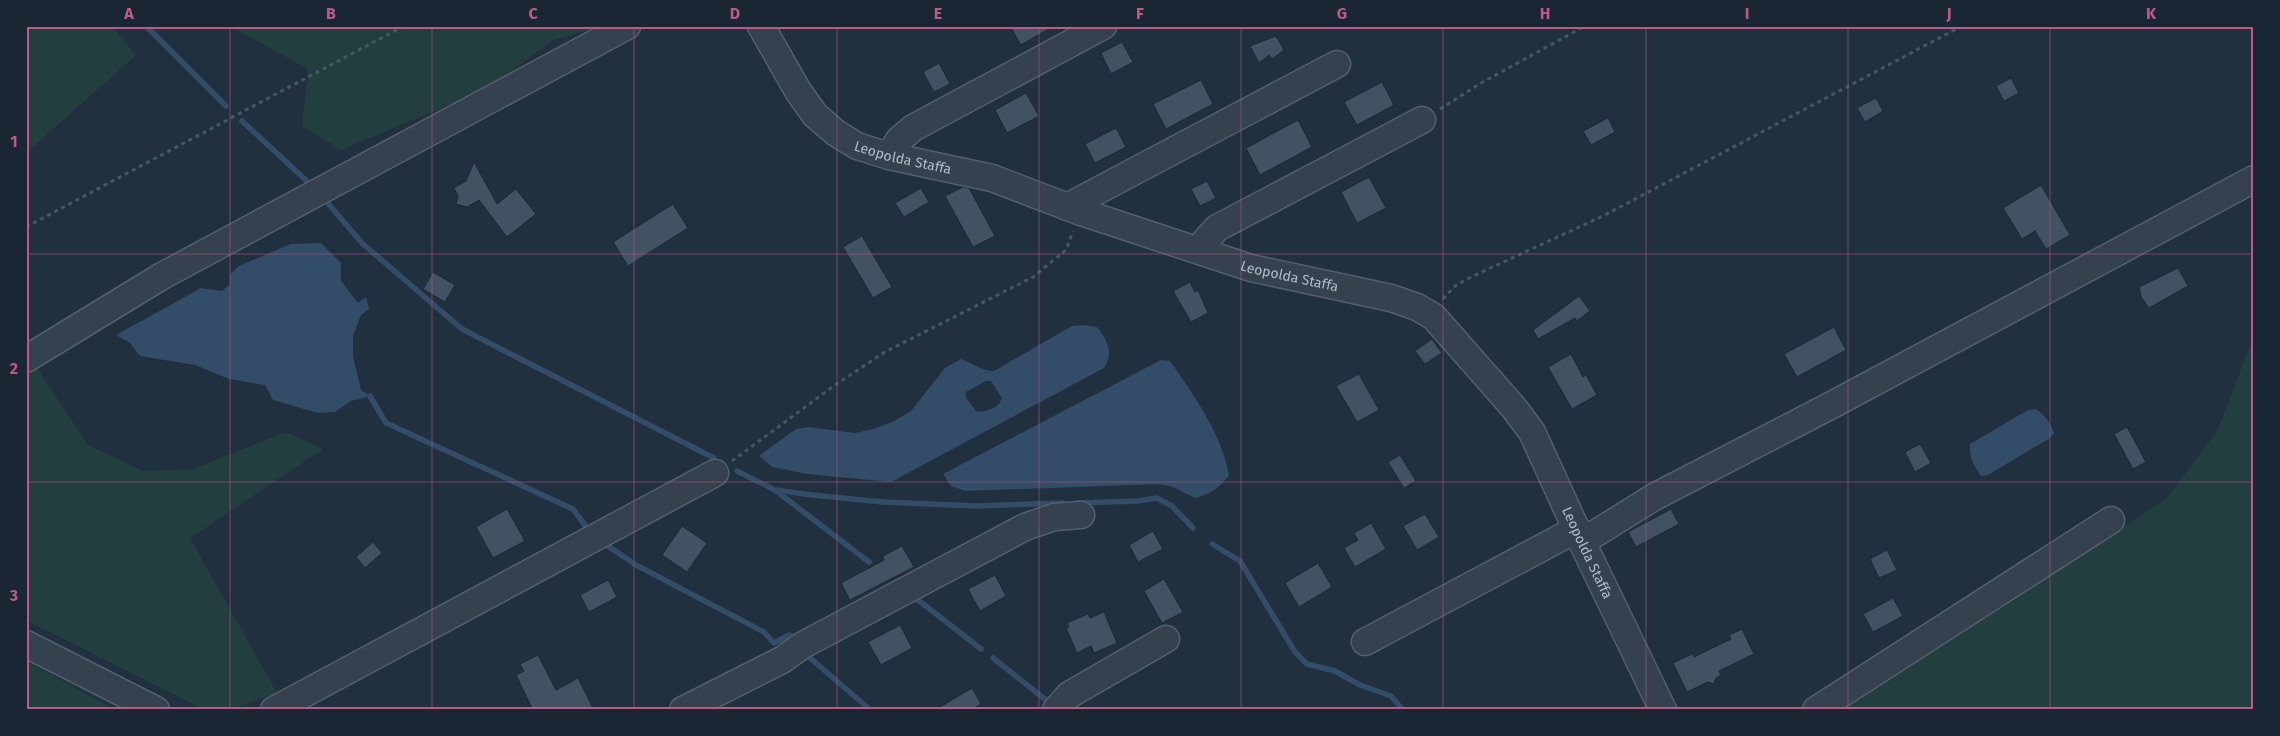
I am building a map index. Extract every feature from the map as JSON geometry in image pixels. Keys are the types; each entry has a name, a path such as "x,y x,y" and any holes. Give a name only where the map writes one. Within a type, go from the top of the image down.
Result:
{"street":[{"path":"26,359 162,276 627,26"},
{"name":"Leopolda Staffa","path":"761,26 798,91 815,115 836,134 858,146 889,156 992,178 1074,209 1251,268 1392,298 1417,307 1434,317 1514,408 1532,432 1663,710"},
{"path":"889,156 899,140 913,128 1102,26"},
{"path":"1074,209 1337,64"},
{"path":"1198,249 1217,228 1422,120"},
{"path":"1365,642 1654,497 1828,407 2254,179"},
{"path":"274,710 714,473"},
{"path":"683,710 782,660 803,645 1025,527 1054,517 1081,515"},
{"path":"1816,710 2111,520"},
{"path":"1056,710 1069,695 1166,640"},
{"path":"26,644 156,710"}],"path":[{"path":"26,227 404,26"},
{"path":"1422,120 1483,82 1585,26"},
{"path":"1434,317 1444,298 1455,286 1603,216 1962,26"},
{"path":"714,473 834,385 885,352 1033,277 1066,250 1074,209"}],"green space":[{"path":"26,26 112,26 136,55 26,153"},
{"path":"229,26 604,26 553,40 488,89 341,150 302,126 308,69"},
{"path":"2254,336 2254,710 1835,710 2166,499 2217,431"},
{"path":"26,351 88,445 143,471 192,469 286,432 323,449 190,538 277,693 228,710 205,710 26,620"},
{"path":"26,661 116,710 26,710"}],"water":[{"path":"321,243 341,263 341,281 358,303 366,297 369,309 361,315 353,336 353,357 361,390 370,396 351,401 335,412 318,413 273,400 265,385 229,379 195,365 140,356 130,343 116,335 201,288 222,291 230,284 230,274 239,266 291,244"},
{"path":"1072,326 1097,327 1107,342 1109,352 1104,368 891,482 807,474 772,467 759,456 796,429 808,427 855,433 874,429 894,421 911,411 945,368 961,359 989,371 994,371","holes":["986,381 991,381 1002,398 998,405 992,409 977,412 966,398 966,392"]},
{"path":"1161,360 1170,361 1206,415 1225,459 1229,475 1222,484 1205,495 1195,498 1173,487 1160,484 965,491 951,486 943,474"},
{"path":"2036,409 2045,417 2054,433 2050,438 1988,475 1981,476 1972,461 1970,444 2028,410"}],"building":[{"path":"1010,26 1054,26 1021,45"},
{"path":"1276,36 1284,50 1272,59 1269,55 1259,63 1250,46"},
{"path":"1122,42 1133,62 1111,74 1101,53"},
{"path":"939,63 950,84 934,92 923,72"},
{"path":"2011,78 2019,93 2004,101 1996,86"},
{"path":"1201,80 1213,104 1166,129 1153,104"},
{"path":"1382,82 1394,105 1357,125 1344,102"},
{"path":"1026,93 1039,116 1007,133 995,110"},
{"path":"1876,98 1883,111 1865,122 1857,108"},
{"path":"1608,118 1615,132 1591,145 1583,131"},
{"path":"1298,120 1312,147 1260,175 1246,148"},
{"path":"1116,128 1126,147 1095,163 1085,144"},
{"path":"474,162 497,204 516,189 536,214 507,237 479,200 467,207 456,204 458,196 454,188 466,181"},
{"path":"1369,177 1386,208 1357,223 1341,192"},
{"path":"1207,181 1216,198 1200,206 1191,189"},
{"path":"2041,185 2070,235 2046,249 2035,231 2022,239 2003,208"},
{"path":"963,187 969,188 995,236 973,247 945,196"},
{"path":"921,188 929,202 904,217 895,203"},
{"path":"673,204 688,228 628,266 613,242"},
{"path":"862,236 892,287 873,298 843,247"},
{"path":"2178,268 2188,286 2149,308 2141,297 2139,287"},
{"path":"433,272 455,285 445,302 423,289"},
{"path":"1190,282 1195,292 1198,290 1208,313 1191,322 1173,291"},
{"path":"1579,296 1590,311 1577,321 1575,318 1538,339 1533,330"},
{"path":"1834,327 1846,350 1797,377 1784,354"},
{"path":"1432,339 1442,353 1425,364 1415,351"},
{"path":"1571,354 1583,377 1586,375 1597,395 1572,409 1548,367"},
{"path":"1359,374 1379,410 1357,422 1336,386"},
{"path":"2127,427 2146,462 2133,469 2114,434"},
{"path":"1920,444 1931,463 1915,472 1905,452"},
{"path":"1400,455 1416,481 1404,488 1388,462"},
{"path":"507,509 525,541 493,558 476,527"},
{"path":"1671,509 1679,524 1636,547 1628,532"},
{"path":"1425,514 1439,537 1417,550 1403,526"},
{"path":"1371,523 1386,549 1355,567 1344,548 1358,540 1354,533"},
{"path":"682,526 707,543 687,572 662,555"},
{"path":"1153,531 1163,549 1138,562 1129,545"},
{"path":"373,542 382,553 365,568 356,557"},
{"path":"902,546 914,567 850,600 841,583 884,560 883,556"},
{"path":"1887,550 1897,570 1879,578 1870,559"},
{"path":"1318,563 1332,587 1299,607 1285,583"},
{"path":"995,575 1006,596 980,611 968,589"},
{"path":"1164,579 1183,612 1162,623 1144,591"},
{"path":"608,580 617,597 589,612 580,595"},
{"path":"1893,598 1903,616 1873,632 1863,614"},
{"path":"1104,612 1117,643 1094,653 1091,646 1077,653 1066,628 1069,627 1067,623 1088,614 1090,618"},
{"path":"900,625 912,648 881,665 868,642"},
{"path":"1742,629 1754,654 1719,671 1721,675 1716,678 1714,684 1708,682 1687,692 1673,663 1692,654 1694,657 1731,639 1729,635"},
{"path":"538,655 556,690 578,678 594,710 533,710 516,675 524,671 520,664"},
{"path":"972,688 981,704 972,710 935,710"}],"waterway":[{"path":"146,26 226,106"},
{"path":"242,121 310,184"},
{"path":"325,200 363,244 462,329 714,458"},
{"path":"370,396 386,423 573,509 590,532"},
{"path":"737,471 775,490 883,502 976,506 1063,503"},
{"path":"775,490 869,562"},
{"path":"1077,503 1137,501 1157,498 1172,506 1193,528"},
{"path":"602,542 636,565 764,632 774,643 789,635 796,638"},
{"path":"1212,544 1240,561 1295,652 1307,664 1335,671 1360,685 1391,696 1403,710"},
{"path":"913,596 981,649"},
{"path":"808,656 868,708"},
{"path":"993,658 1046,700"}]}
